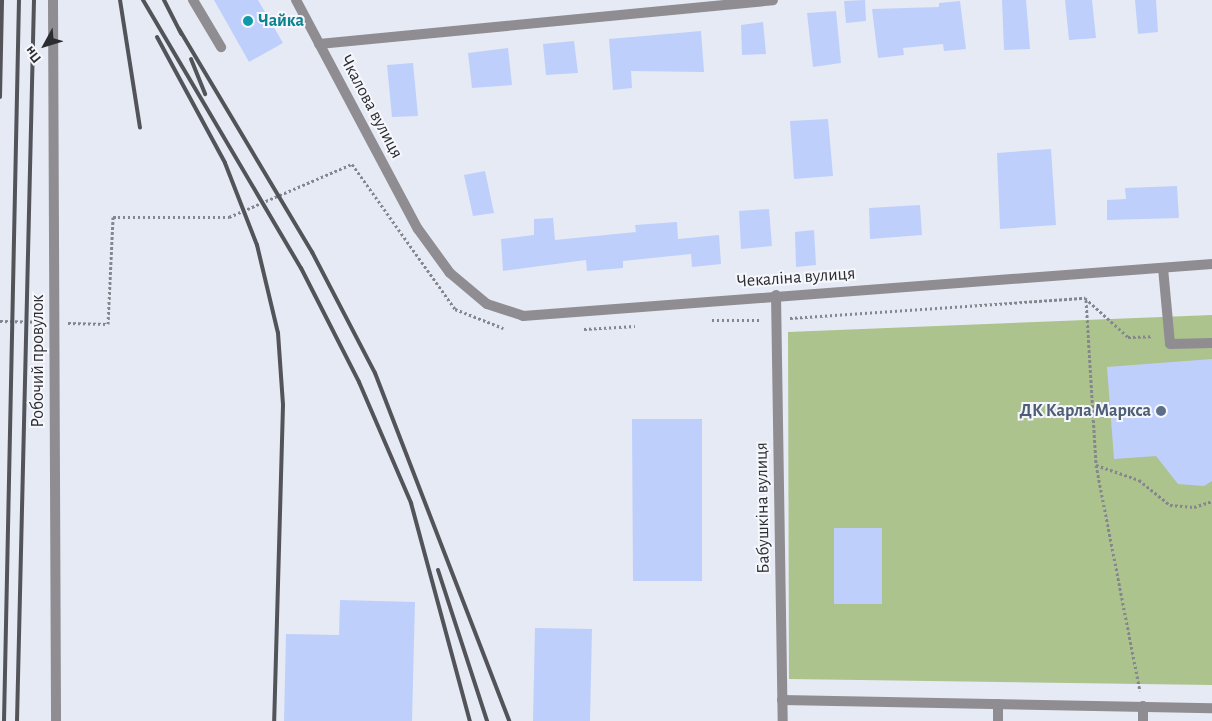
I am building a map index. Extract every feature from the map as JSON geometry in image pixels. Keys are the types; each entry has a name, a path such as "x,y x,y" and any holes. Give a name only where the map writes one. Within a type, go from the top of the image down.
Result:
{"street":[{"name":"Робочий провулок","path":"52,0 56,721"},
{"path":"193,0 221,48"},
{"name":"Чкалова вулиця","path":"296,0 418,229"},
{"path":"319,44 773,0"},
{"name":"Чекаліна вулиця","path":"418,229 450,273 486,304 523,316 776,295 1212,264"},
{"path":"1163,268 1170,344 1212,343"},
{"name":"Бабушкіна вулиця","path":"776,295 782,721"},
{"path":"782,700 1212,708"},
{"path":"998,704 998,721"},
{"path":"1143,706 1143,721"}],"path":[{"path":"59,323 108,324 113,217 229,217 352,164 455,309 512,329"},
{"path":"1086,298 1096,465 1143,706"},
{"path":"790,318 1086,298 1128,337 1169,335"},
{"path":"701,320 776,321"},
{"path":"0,321 49,322"},
{"path":"575,330 646,324"},
{"path":"1096,465 1139,480 1170,505 1194,506 1212,501"}],"green space":[{"path":"1212,315 1212,685 789,679 788,332"}],"building":[{"name":"Чайка","path":"214,0 258,0 283,43 249,62"},
{"path":"865,0 866,21 846,23 844,1"},
{"path":"1002,0 1026,0 1030,49 1004,50"},
{"path":"1065,0 1092,0 1096,38 1069,40"},
{"path":"1135,0 1156,0 1158,32 1138,34"},
{"path":"960,1 966,49 944,51 943,44 903,48 904,55 878,58 872,9 939,7 939,3"},
{"path":"836,11 841,63 813,67 807,13"},
{"path":"763,22 766,54 742,55 741,25"},
{"path":"701,31 704,72 631,71 632,88 613,90 609,39"},
{"path":"574,41 578,73 546,75 543,44"},
{"path":"508,48 512,85 472,88 468,53"},
{"path":"413,63 418,116 392,117 387,65"},
{"path":"828,119 833,176 794,179 790,121"},
{"path":"1051,149 1056,225 1000,229 997,153"},
{"path":"485,171 494,213 473,216 464,175"},
{"path":"1177,186 1179,218 1107,220 1107,200 1126,199 1125,188"},
{"path":"920,205 922,235 870,239 869,208"},
{"path":"769,209 772,246 741,249 739,211"},
{"path":"553,218 555,240 636,232 635,225 677,222 678,239 719,235 721,264 692,267 691,254 623,261 623,268 587,271 586,260 503,271 501,239 534,235 534,219"},
{"path":"814,230 816,265 796,267 795,232"},
{"name":"ДК Карла Маркса","path":"1212,359 1212,481 1204,486 1178,484 1156,456 1114,459 1107,367"},
{"path":"632,419 702,419 702,581 633,581"},
{"path":"834,528 882,528 882,604 834,604"},
{"path":"340,600 415,602 412,721 284,721 286,634 339,635"},
{"path":"535,628 592,629 590,721 533,721"}],"railway":[{"path":"0,97 2,0"},
{"path":"4,721 19,0"},
{"path":"17,721 34,0"},
{"path":"120,0 140,127"},
{"path":"143,0 301,268 359,382 411,503 470,721"},
{"path":"164,0 181,34"},
{"path":"179,29 312,252 375,373 509,721"},
{"path":"157,37 225,163 257,245 278,333 283,405 274,721"},
{"path":"191,59 205,94"},
{"path":"438,570 487,721"}],"place":[{"name":"Чайка","path":"248,21"},
{"name":"ДК Карла Маркса","path":"1161,411"}]}
